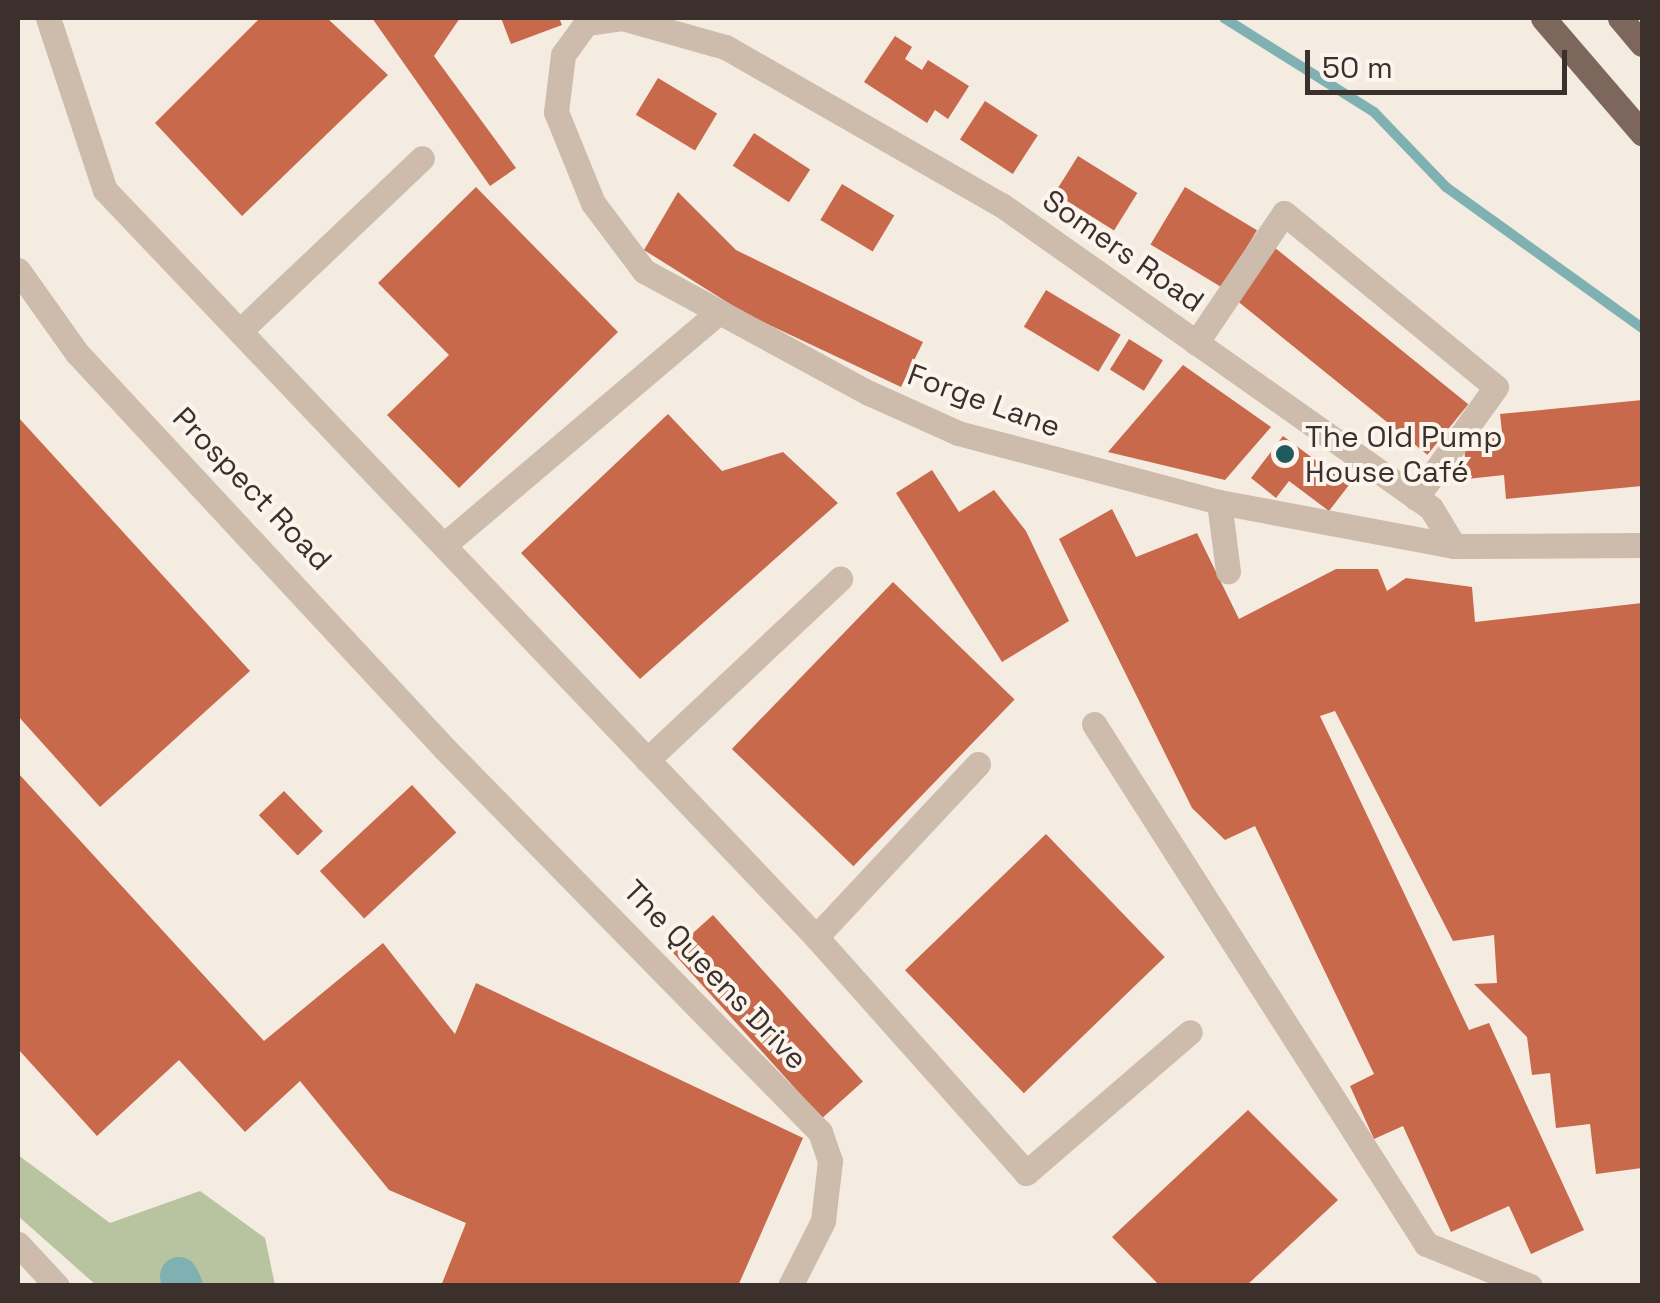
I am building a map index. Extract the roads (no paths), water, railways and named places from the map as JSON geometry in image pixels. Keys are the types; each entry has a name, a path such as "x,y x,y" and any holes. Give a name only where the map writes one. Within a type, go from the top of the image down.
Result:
{"main road":[{"path":"1543,18 1642,133"},
{"path":"1620,18 1642,44"}],"street":[{"path":"48,18 105,190 242,329 816,937 1026,1173 1190,1032"},
{"name":"Somers Road","path":"622,18 725,47 1003,206 1416,498 1454,546"},
{"name":"Forge Lane","path":"622,18 586,24 563,54 556,112 593,203 644,271 715,315 958,433 1218,502 1454,546 1642,545"},
{"path":"242,329 422,158"},
{"path":"1196,342 1284,213 1496,387 1416,498"},
{"name":"Prospect Road","path":"20,279 76,353 444,749"},
{"path":"444,544 715,315"},
{"path":"1218,502 1228,571"},
{"path":"647,760 840,579"},
{"path":"1094,724 1426,1244 1530,1286"},
{"name":"The Queens Drive","path":"444,749 820,1132 830,1162 823,1222 790,1286"},
{"path":"816,937 978,764"},
{"path":"18,1244 57,1286"}],"waterway":[{"path":"1224,18 1374,112 1446,187 1642,328"},
{"path":"179,1276 184,1286"}],"place":[{"name":"The Old Pump House Café","path":"1285,454"}]}
